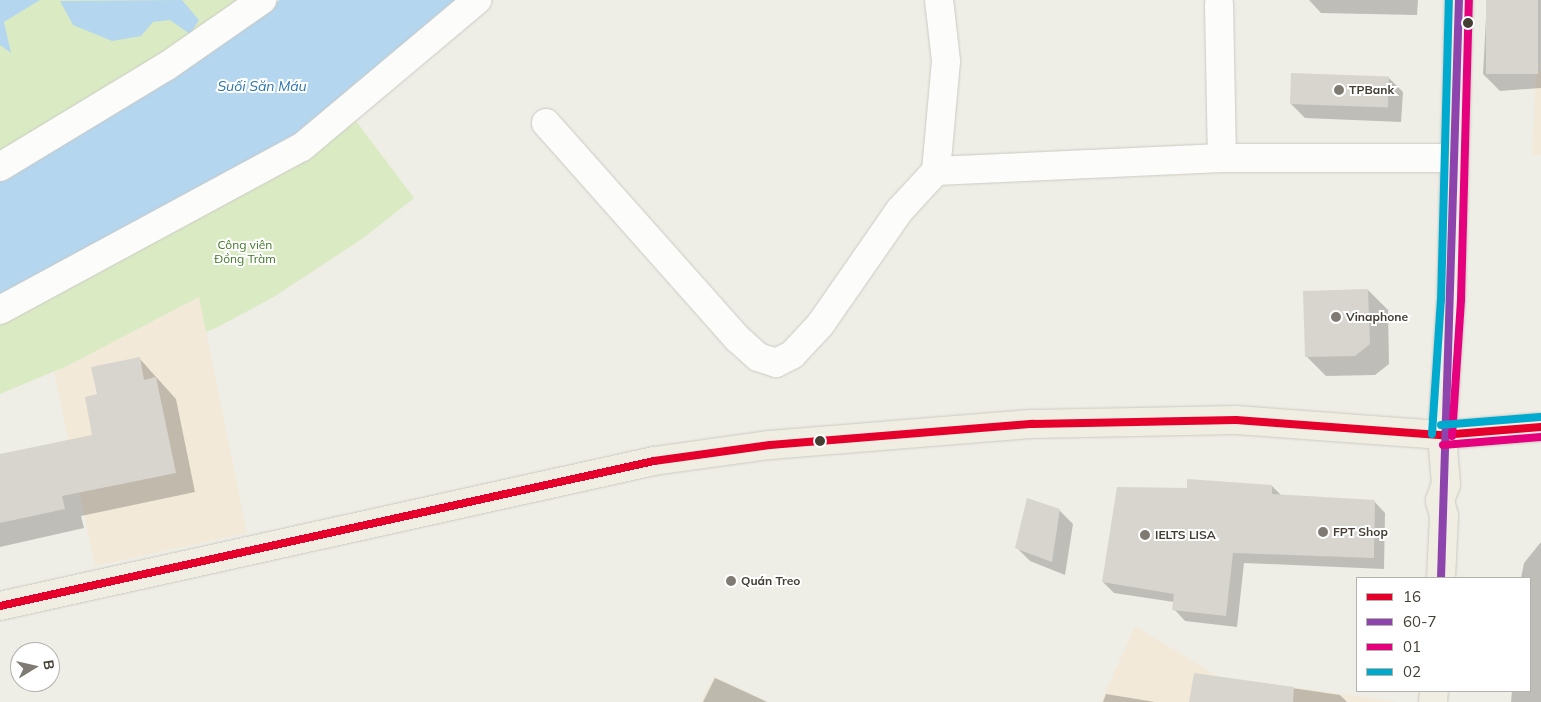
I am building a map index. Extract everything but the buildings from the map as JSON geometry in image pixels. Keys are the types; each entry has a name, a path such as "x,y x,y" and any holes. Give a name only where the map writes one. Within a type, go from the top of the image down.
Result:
{"main road":[{"path":"1441,577 1444,516 1440,501 1446,484 1442,435 1451,300 1452,158 1459,0"},
{"path":"0,606 654,461 770,446 1033,424 1236,420 1442,435 1541,427"}],"street":[{"path":"0,167 167,66 262,0"},
{"path":"0,310 302,147 477,0"},
{"path":"546,122 738,339 758,357 776,363 792,355 820,326 900,210 936,171 946,61 939,0"},
{"path":"1219,4 1222,158"},
{"path":"936,171 1222,158 1452,158"}],"shaded area":[{"path":"1536,71 1541,71 1541,155 1532,155"},
{"path":"199,297 247,533 95,566 54,372"},
{"path":"1135,626 1219,677 1398,702 1101,702"},
{"path":"714,676 769,702 701,702"}],"green space":[{"path":"0,0 241,0 111,86 0,151"},
{"name":"Công viên Đồng Tràm","path":"353,117 414,198 362,239 272,298 216,328 206,332 199,297 67,366 0,394 0,322"}],"water":[{"path":"0,0 40,0 4,22 11,53 0,45"},
{"path":"182,0 199,20 190,34 170,20 153,22 141,36 112,41 73,25 60,1"},
{"name":"Suối Săn Máu","path":"280,0 461,0 297,136 0,298 0,179"}],"transit line":[{"name":"02","path":"1432,434 1441,300 1449,0"},
{"name":"60-7","path":"1441,577 1459,0"},
{"name":"01","path":"1452,436 1461,300 1469,0"},
{"name":"02","path":"1441,425 1540,417"},
{"name":"16","path":"0,606 654,461 770,445 1033,424 1236,420 1442,435 1541,427"},
{"name":"01","path":"1443,445 1541,437"}],"place":[{"name":"TPBank","path":"1339,90"},
{"name":"Vinaphone","path":"1336,317"},
{"name":"FPT Shop","path":"1323,532"},
{"name":"IELTS LISA","path":"1145,535"},
{"name":"Quán Treo","path":"731,581"}]}
